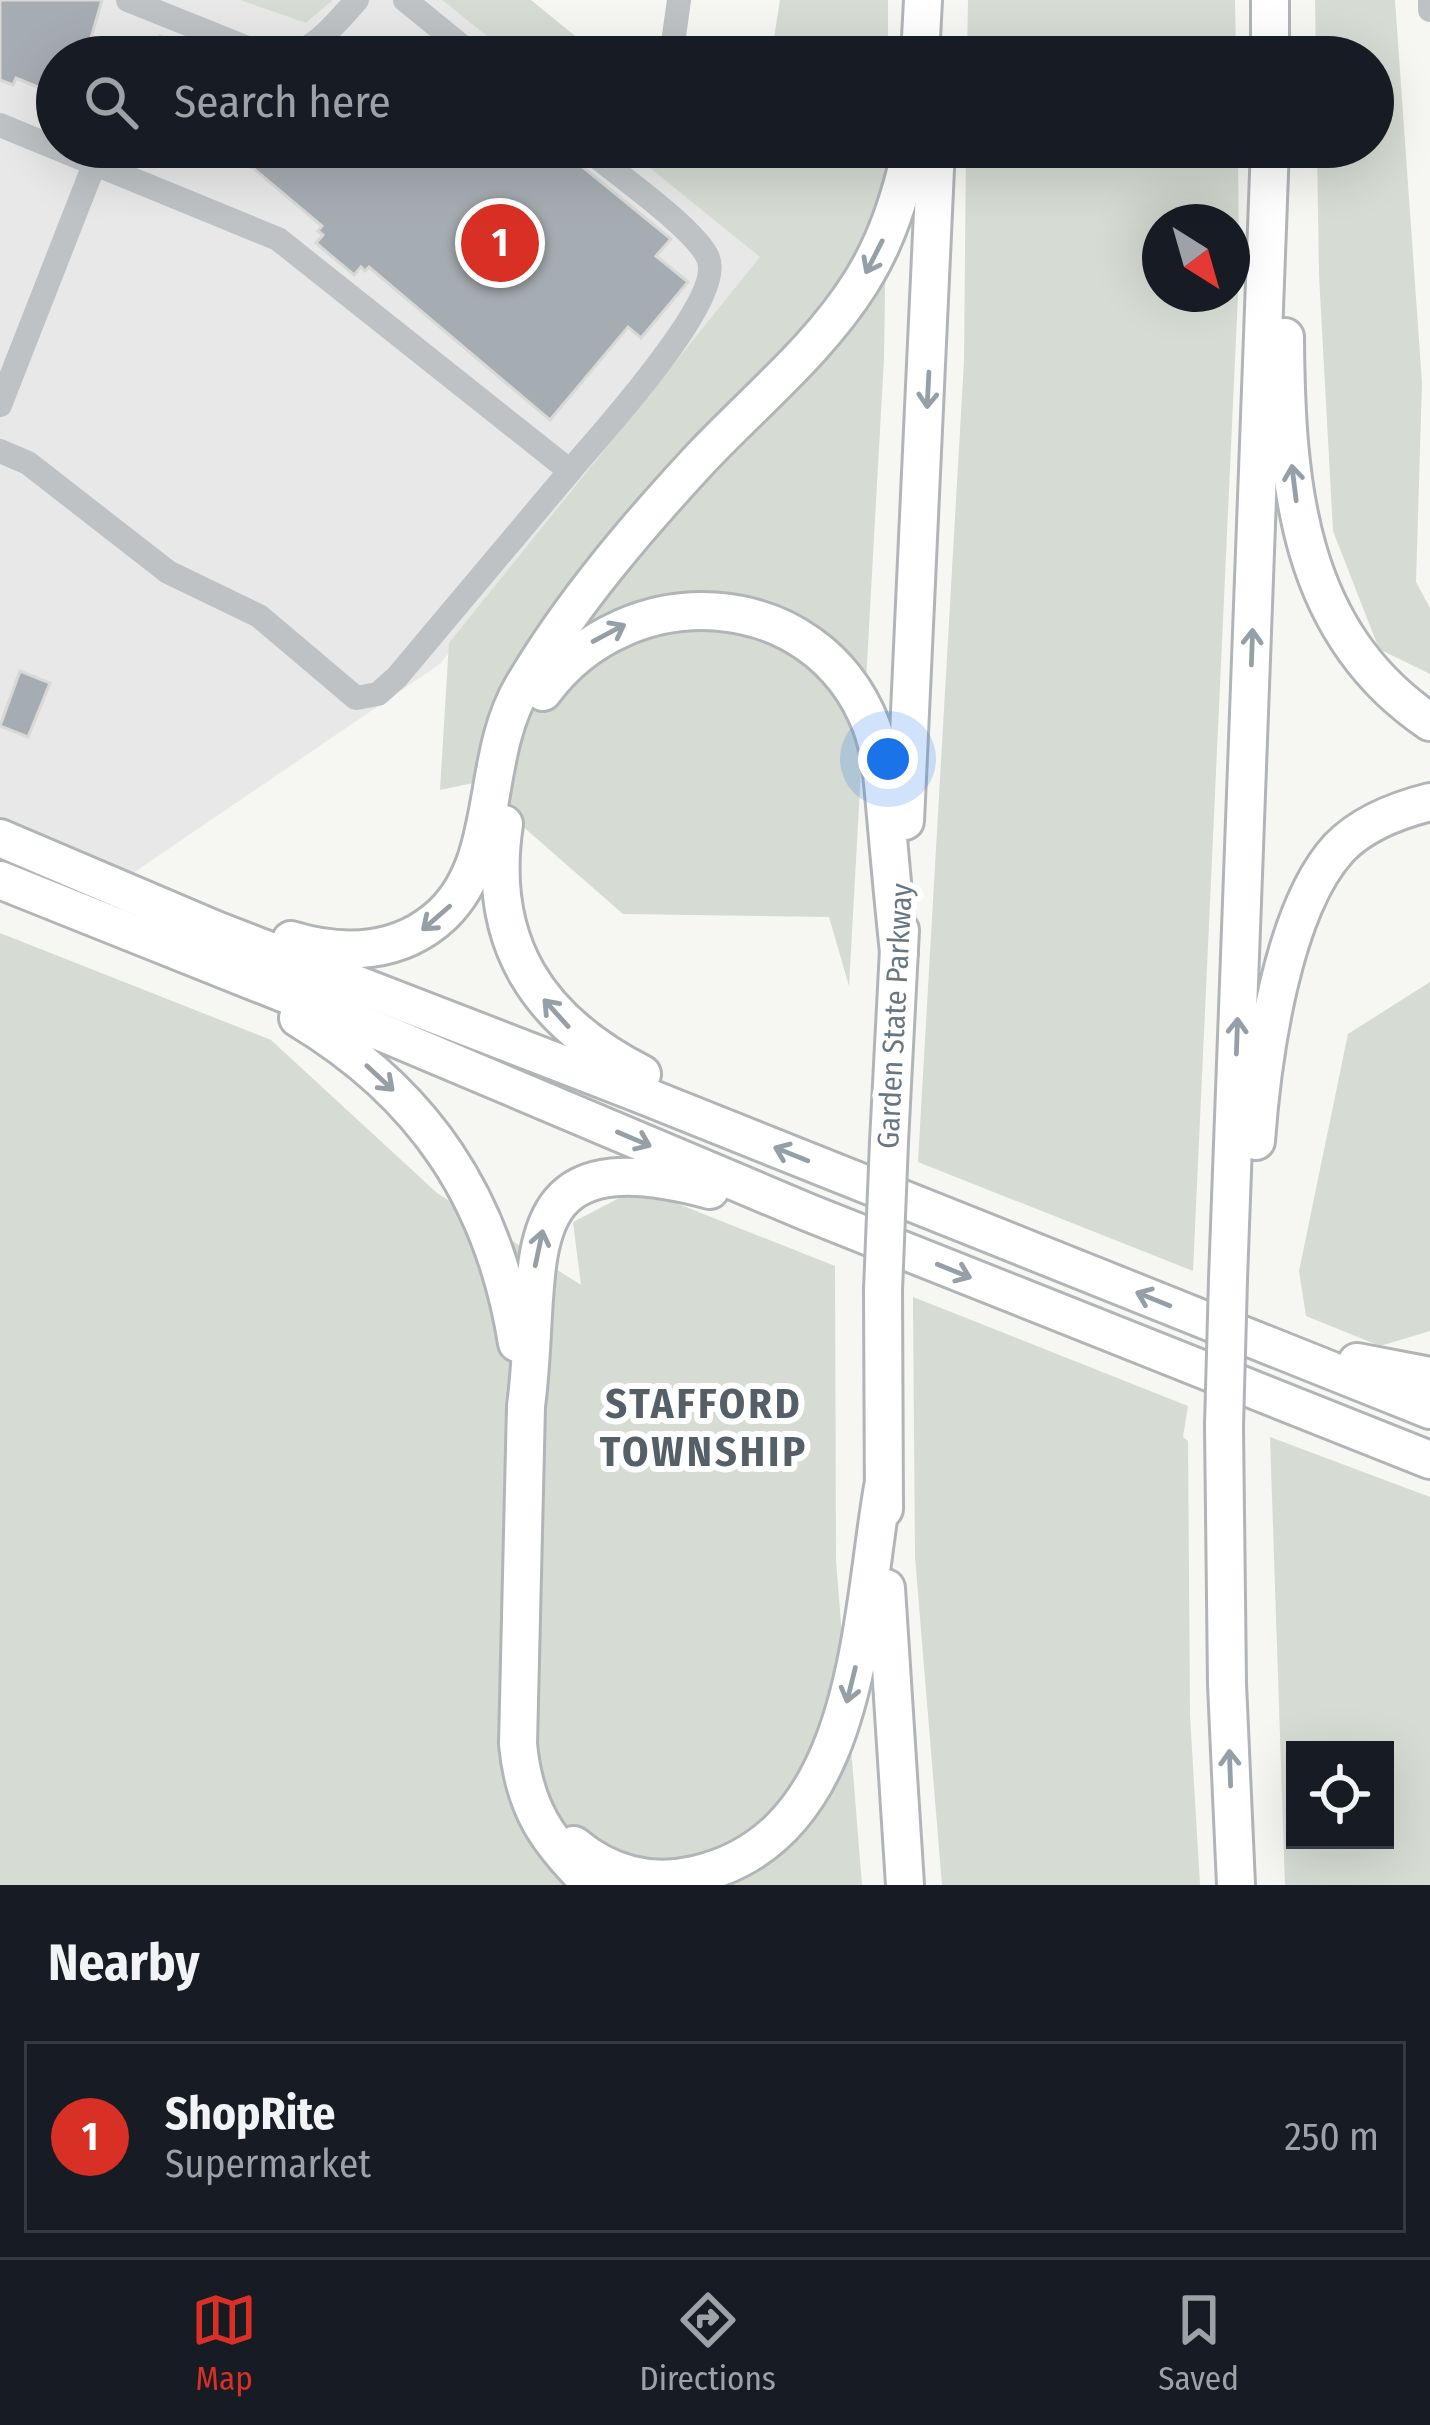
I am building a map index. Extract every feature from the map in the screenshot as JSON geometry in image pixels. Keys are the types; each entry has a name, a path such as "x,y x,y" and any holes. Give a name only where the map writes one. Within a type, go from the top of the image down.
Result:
{"highway":[{"path":"921,36 923,0"},
{"path":"937,36 938,0"},
{"path":"1270,0 1270,36"},
{"path":"114,886 310,946 341,950 374,950 405,940 445,913 465,887 478,856 501,733 524,682 650,516 850,299 890,226 906,168"},
{"name":"Garden State Parkway","path":"905,1885 888,1671 883,1290 935,168"},
{"path":"1236,1885 1227,1684 1224,1426 1270,168"},
{"path":"1269,197 1286,315 1293,477 1314,575 1358,655 1400,700 1430,722"},
{"path":"720,1126 576,1034 542,998 511,938 499,878 512,777 526,724 564,665 621,626 687,610 720,611 760,621 818,653 856,697 873,729 881,766 898,952"},
{"path":"1228,1279 1251,1205 1258,1108 1281,982 1305,902 1349,839 1377,822 1430,802"},
{"path":"0,838 216,930 1430,1410"},
{"path":"0,880 807,1212 1430,1460"},
{"path":"254,982 373,1070 404,1100 452,1162 500,1263 526,1406"},
{"path":"592,1885 545,1835 527,1793 517,1728 526,1406 539,1241 551,1214 573,1191 605,1177 643,1175 807,1212"},
{"path":"1262,1343 1430,1376"},
{"path":"527,1793 591,1859 643,1878 678,1878 716,1869 754,1849 813,1786 839,1731 859,1650 883,1487"}],"street":[{"path":"128,0 218,36"},
{"path":"325,36 357,0"},
{"path":"405,0 450,36"},
{"path":"674,36 679,0"},
{"path":"1430,0 1430,10"},
{"path":"0,125 36,140"},
{"path":"0,405 93,168"},
{"path":"101,168 278,239 570,471"},
{"path":"0,451 28,463 168,572 259,616 356,698 378,694 672,348 710,280 711,266 698,242 609,168"}],"shaded area":[{"path":"0,0 240,0 306,23 333,0 442,0 487,36 36,36 36,168 650,168 761,257 440,664 114,886 0,840"},
{"path":"240,0 333,0 306,23"},
{"path":"442,0 531,0 575,36 487,36"},
{"path":"780,0 888,0 888,36 774,36"},
{"path":"968,0 1235,0 1236,36 967,36"},
{"path":"1315,0 1395,0 1422,383 1416,582 1430,608 1430,674 1379,649 1333,531 1317,168 1394,168 1394,36 1316,36"},
{"path":"650,168 887,168 884,358 849,986 829,917 623,914 473,783 440,790 449,643 760,257"},
{"path":"966,168 1238,168 1238,204 1142,204 1142,312 1237,312 1193,1271 918,1162 964,361"},
{"path":"0,933 271,1040 437,1193 581,1285 573,1222 635,1190 835,1266 836,1561 862,1885 0,1885"},
{"path":"1430,982 1430,1331 1380,1346 1306,1316 1299,1271 1348,1034"},
{"path":"913,1297 1188,1406 1183,1437 1188,1441 1190,1715 1200,1885 942,1885 915,1557"},
{"path":"1270,1437 1430,1497 1430,1885 1285,1885"}],"building":[{"path":"0,0 102,0 92,36 36,36 36,86 16,78 13,85 0,80"},
{"path":"253,168 584,168 671,239 656,256 688,282 641,338 628,327 550,420 369,267 365,271 361,267 354,275 316,243 323,235 318,231 322,226"},
{"path":"20,671 50,683 28,737 0,726"}],"place":[{"name":"ShopRite","path":"500,243"}],"district":[{"name":"STAFFORD TOWNSHIP","path":"704,1427"}]}
